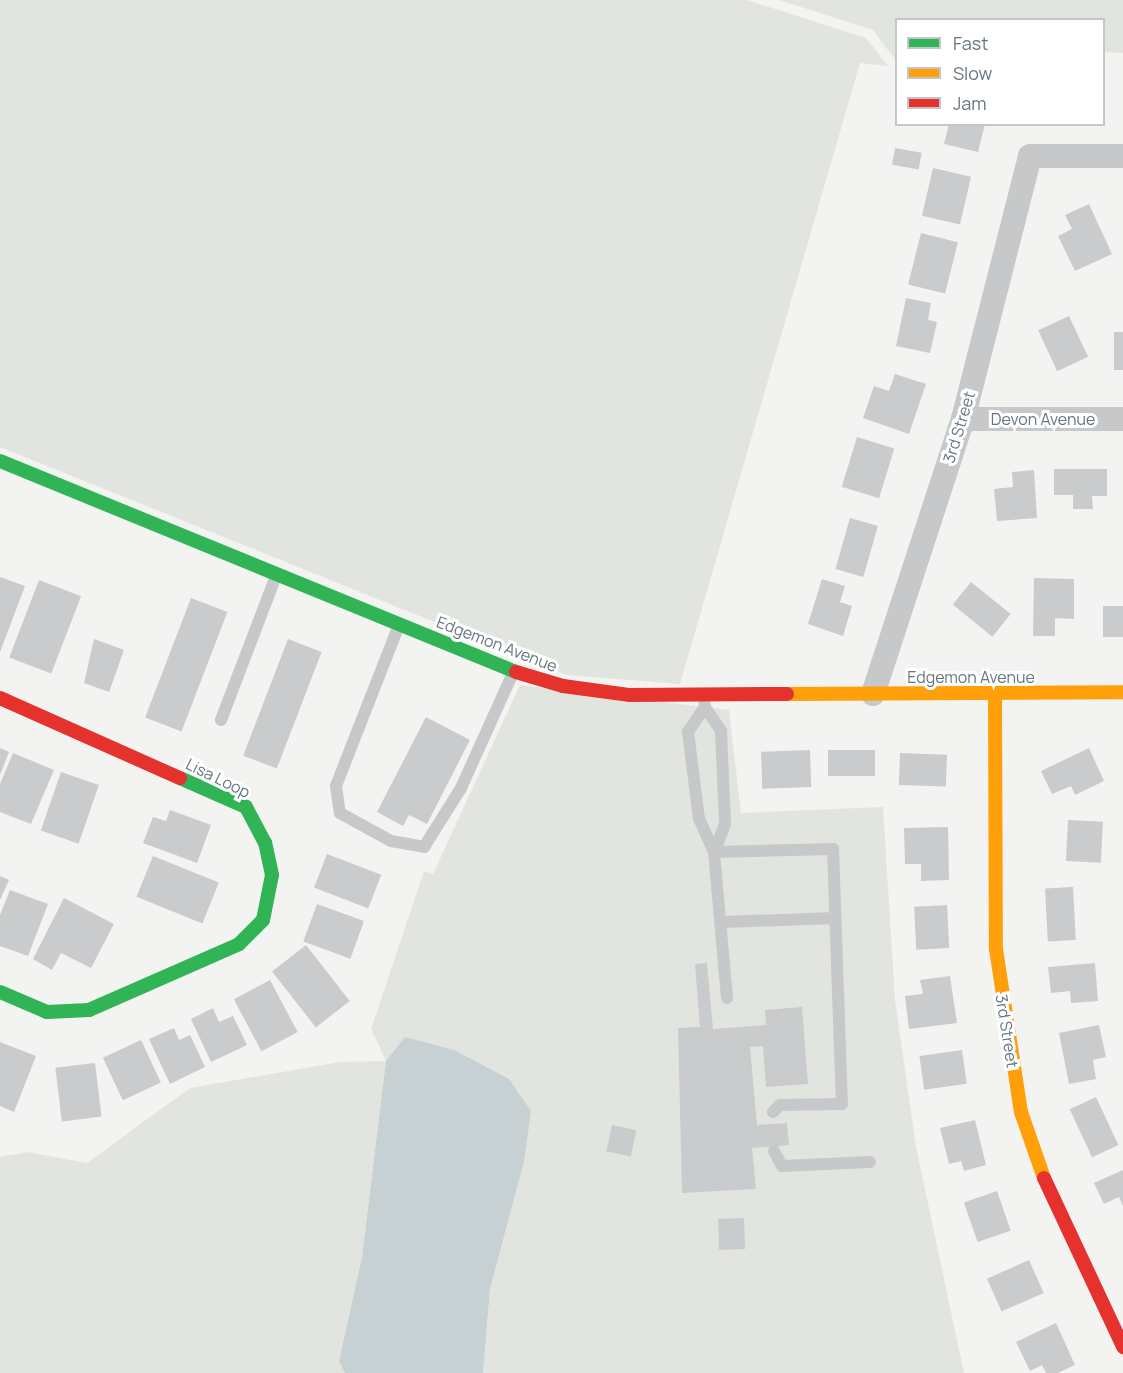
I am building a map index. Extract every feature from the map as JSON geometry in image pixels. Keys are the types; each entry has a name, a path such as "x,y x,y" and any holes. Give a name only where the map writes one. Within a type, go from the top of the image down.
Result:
{"street":[{"name":"3rd Street","path":"873,694 963,419 1030,156 1123,156"},
{"name":"Devon Avenue","path":"963,419 1123,419"},
{"name":"Edgemon Avenue","path":"0,461 513,671 563,686 630,695 705,701 873,694 1123,692"},
{"name":"3rd Street","path":"995,694 996,949 1021,1112 1051,1198 1123,1347"},
{"name":"Lisa Loop","path":"0,698 246,807 266,843 272,875 263,920 239,944 89,1010 47,1012 0,992"}],"lane":[{"path":"221,720 276,575"},
{"path":"399,624 336,786 340,813 391,841 424,847 461,788 513,671"},
{"path":"705,701 687,732 699,819 714,852 723,922 727,998"},
{"path":"705,701 721,731 725,824 714,852"},
{"path":"714,852 832,849 842,1104 780,1105 773,1112"},
{"path":"723,922 835,918"},
{"path":"774,1151 782,1166 870,1162"}],"shaded area":[{"path":"0,0 747,0 866,38 888,66 860,63 680,684 566,675 0,447"},
{"path":"779,0 1123,0 1123,53 1105,52 1105,18 895,18 895,60 873,30"},
{"path":"520,685 729,710 741,813 883,807 895,1000 916,1147 964,1373 483,1373 490,1289 524,1162 386,1061 371,1029 424,871 433,874"},
{"path":"405,1037 454,1050 509,1079 531,1111 524,1162 490,1289 483,1373 345,1373 339,1361 362,1257 386,1061"},
{"path":"386,1061 362,1257 339,1361 345,1373 0,1373 0,1157 28,1152 87,1163 190,1088 340,1062"}],"building":[{"path":"948,126 984,126 978,152 944,144"},
{"path":"895,148 922,153 919,169 892,165"},
{"path":"933,168 971,177 960,225 922,216"},
{"path":"1089,204 1112,254 1075,271 1058,236 1072,229 1065,215"},
{"path":"921,233 958,242 945,294 908,284"},
{"path":"906,298 931,303 928,320 937,322 930,353 896,346"},
{"path":"1069,316 1088,357 1057,371 1038,330"},
{"path":"1114,332 1123,332 1123,370 1114,370"},
{"path":"895,374 926,384 909,434 863,418 874,386 889,391"},
{"path":"857,437 894,448 879,498 842,487"},
{"path":"1054,469 1107,469 1107,496 1092,496 1093,509 1073,509 1073,495 1054,495"},
{"path":"1034,470 1037,518 997,521 994,489 1013,487 1012,472"},
{"path":"850,518 878,526 863,577 835,569"},
{"path":"0,577 25,586 0,652"},
{"path":"1034,578 1074,579 1074,619 1055,618 1055,636 1033,636"},
{"path":"822,579 845,586 840,602 852,606 843,636 808,624"},
{"path":"39,580 81,596 51,674 9,657"},
{"path":"971,582 1011,614 992,637 953,605"},
{"path":"191,598 227,612 182,731 145,717"},
{"path":"1103,606 1123,606 1123,637 1103,637"},
{"path":"94,639 124,650 109,692 84,683"},
{"path":"288,639 322,652 277,769 243,756"},
{"path":"426,717 470,740 427,824 409,815 403,826 377,812"},
{"path":"0,748 9,752 0,775"},
{"path":"1089,748 1104,781 1075,795 1071,786 1052,794 1041,771"},
{"path":"810,750 811,787 762,789 761,752"},
{"path":"828,750 875,750 875,776 828,776"},
{"path":"13,753 54,770 31,824 0,812 0,784"},
{"path":"900,753 947,755 946,787 899,785"},
{"path":"61,772 99,785 79,844 41,831"},
{"path":"170,810 211,825 197,863 143,843 153,817 166,821"},
{"path":"1068,820 1103,822 1101,863 1066,861"},
{"path":"948,827 949,880 921,881 921,864 905,864 904,828"},
{"path":"327,854 381,875 368,908 314,888"},
{"path":"153,856 219,883 202,923 137,897"},
{"path":"0,876 9,880 0,900"},
{"path":"1073,887 1076,940 1048,941 1045,888"},
{"path":"10,890 48,904 28,956 0,946 0,915"},
{"path":"64,898 114,924 91,968 61,953 52,970 33,959"},
{"path":"317,904 364,921 350,959 303,942"},
{"path":"947,905 949,948 916,950 914,907"},
{"path":"306,945 350,1001 316,1027 272,971"},
{"path":"707,963 713,1029 766,1025 765,1010 802,1007 808,1084 766,1087 763,1046 750,1047 757,1125 787,1123 789,1145 752,1148 756,1189 682,1193 678,1028 700,1027 695,964"},
{"path":"1095,963 1098,1001 1071,1003 1070,991 1051,993 1048,967"},
{"path":"950,976 957,1023 909,1029 905,996 923,994 920,980"},
{"path":"270,980 298,1032 261,1051 234,999"},
{"path":"213,1008 219,1022 233,1016 247,1045 211,1062 191,1019"},
{"path":"1099,1025 1106,1057 1093,1060 1096,1079 1069,1084 1059,1033"},
{"path":"174,1028 179,1040 190,1035 205,1067 170,1084 149,1039"},
{"path":"141,1040 161,1083 123,1100 103,1058"},
{"path":"0,1042 36,1056 14,1112 0,1106"},
{"path":"962,1050 967,1084 924,1090 919,1056"},
{"path":"95,1063 102,1117 62,1121 55,1068"},
{"path":"1096,1097 1118,1145 1092,1157 1070,1109"},
{"path":"975,1120 986,1165 964,1171 961,1161 949,1164 940,1128"},
{"path":"612,1125 636,1130 631,1157 606,1151"},
{"path":"1123,1170 1123,1206 1119,1197 1104,1204 1094,1183"},
{"path":"997,1191 1011,1231 978,1242 964,1202"},
{"path":"744,1218 745,1249 719,1250 718,1219"},
{"path":"1029,1260 1044,1293 1002,1312 987,1279"},
{"path":"1056,1323 1075,1365 1058,1373 1046,1373 1042,1365 1030,1371 1016,1342"}],"traffic: fast":[{"path":"0,461 516,672"},
{"path":"0,992 47,1012 89,1010 239,944 263,920 272,875 265,843 246,807 180,778"}],"traffic: slow":[{"path":"787,694 1123,692"},
{"path":"995,694 996,949 1021,1112 1044,1178"}],"traffic: jam":[{"path":"516,672 563,686 630,695 787,694"},
{"path":"0,698 180,778"},
{"path":"1044,1178 1123,1347"}]}
